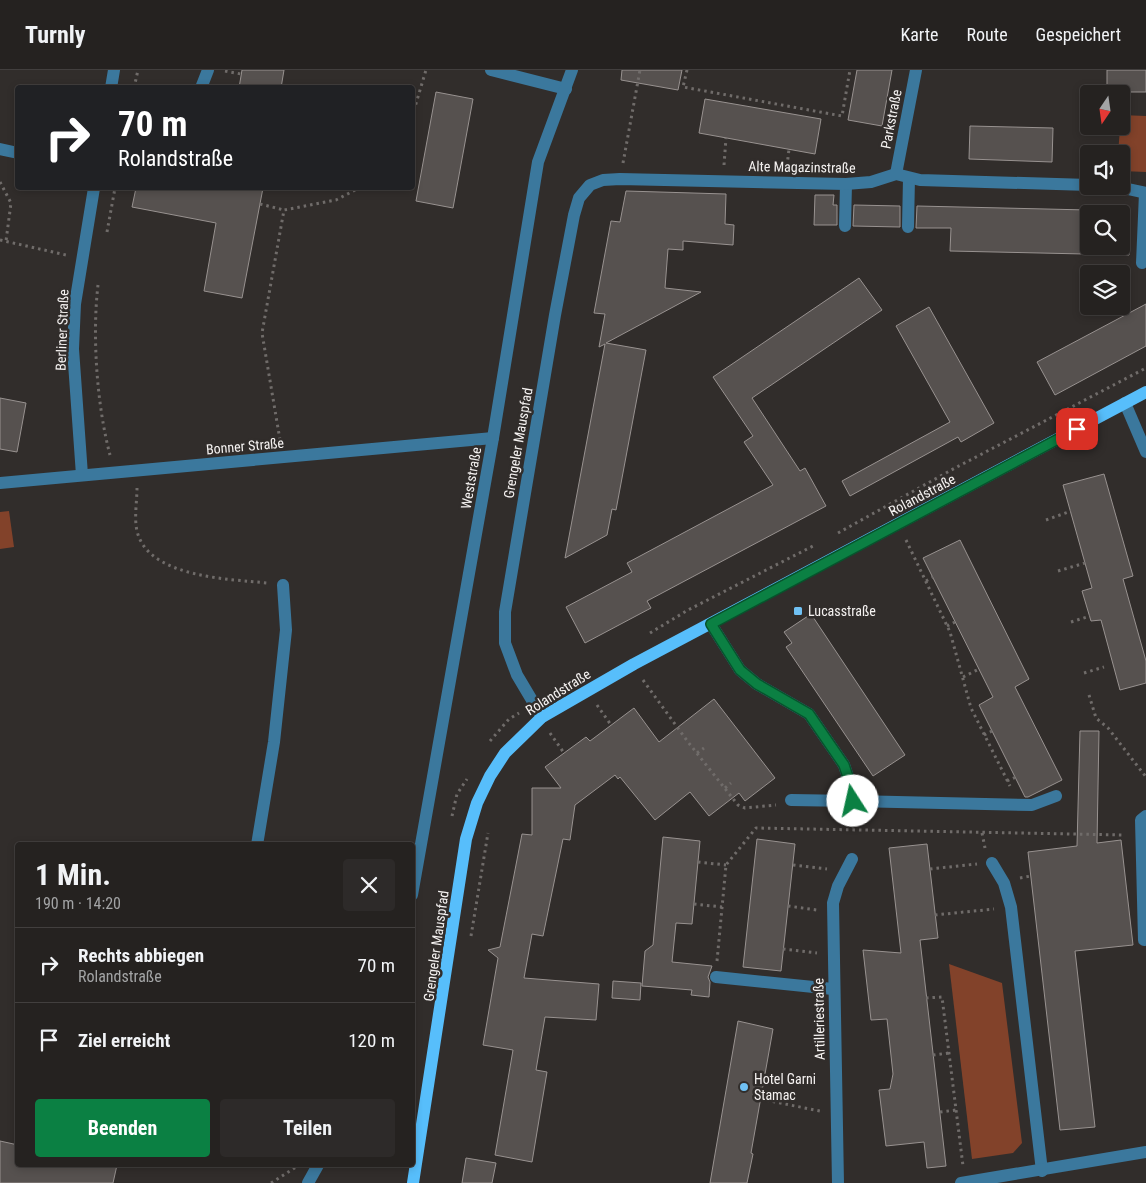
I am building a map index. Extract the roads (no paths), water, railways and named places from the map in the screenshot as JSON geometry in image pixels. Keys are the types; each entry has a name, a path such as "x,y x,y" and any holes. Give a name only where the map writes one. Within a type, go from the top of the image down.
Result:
{"main road":[{"name":"Rolandstraße","path":"476,803 505,753 542,717 711,624 1146,392"},
{"name":"Grengeler Mauspfad","path":"413,1183 466,839 476,803"}],"street":[{"path":"112,85 114,70"},
{"path":"202,85 208,70"},
{"path":"491,70 566,89"},
{"name":"Weststraße","path":"415,878 493,438 538,162 572,70"},
{"name":"Parkstraße","path":"896,174 916,70"},
{"path":"0,150 15,152"},
{"path":"896,174 909,178 1080,185"},
{"name":"Alte Magazinstraße","path":"603,180 846,184 871,182 896,174"},
{"path":"908,227 909,178"},
{"name":"Grengeler Mauspfad","path":"542,717 517,675 505,643 505,612 555,315 574,215 579,198 590,185 603,180"},
{"path":"846,184 846,226"},
{"name":"Berliner Straße","path":"82,475 73,349 76,304 94,190"},
{"path":"1130,190 1145,193 1142,263"},
{"path":"1125,403 1146,452"},
{"name":"Bonner Straße","path":"0,483 493,438"},
{"path":"257,842 274,742 286,630 283,585"},
{"path":"711,624 740,670 757,684 809,714 844,765 851,786 853,801"},
{"path":"791,800 1032,805 1056,796"},
{"path":"1144,940 1142,820 1146,816"},
{"name":"Artilleriestraße","path":"838,1183 833,912 838,886 852,859"},
{"path":"992,863 1004,883 1011,907 1042,1171"},
{"path":"716,977 833,989"},
{"path":"963,1183 1146,1152"},
{"path":"308,1183 317,1167"}],"place":[{"name":"Lucasstraße","path":"798,611"},
{"name":"Hotel Garni Stamac","path":"744,1087"}]}
